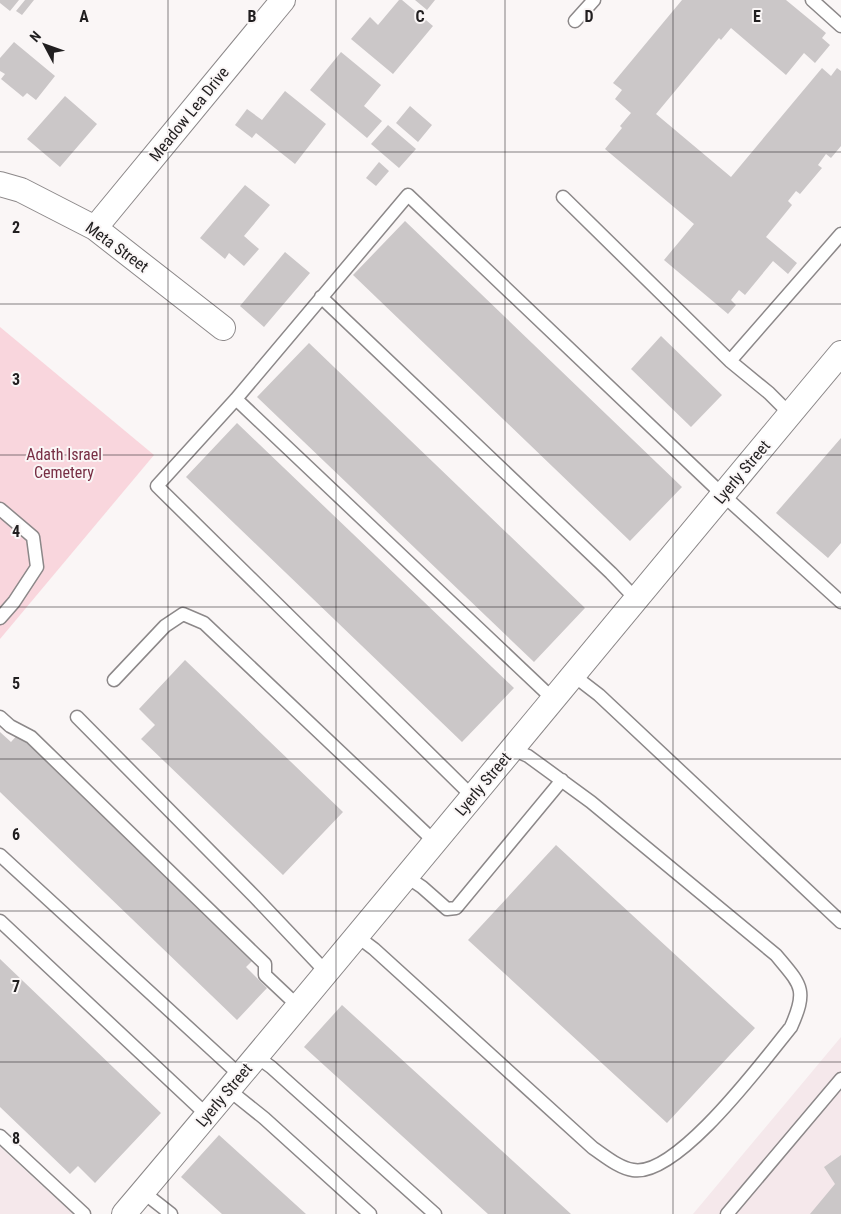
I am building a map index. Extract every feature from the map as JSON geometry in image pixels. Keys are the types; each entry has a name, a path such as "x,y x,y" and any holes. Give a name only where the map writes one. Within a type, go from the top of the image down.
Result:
{"street":[{"name":"Meadow Lea Drive","path":"95,228 283,0"},
{"name":"Meta Street","path":"0,184 21,190 95,228 223,328"},
{"name":"Lyerly Street","path":"124,1214 358,937 552,700 841,354"}],"lane":[{"path":"575,21 594,0"},
{"path":"812,0 841,26"},
{"path":"473,796 157,486 236,399 408,195 723,495 841,602"},
{"path":"563,197 730,361 760,385 790,414"},
{"path":"730,361 841,234"},
{"path":"321,297 636,599"},
{"path":"236,399 552,700"},
{"path":"0,510 33,538 37,566 14,602 0,618"},
{"path":"114,680 165,626 183,614 204,623 435,842"},
{"path":"573,675 599,695 841,922"},
{"path":"0,717 10,726 31,737 216,916 265,964 265,975 299,1007"},
{"path":"77,717 255,897 327,973"},
{"path":"358,937 381,955 593,1148 619,1165 634,1170 650,1169 678,1153 706,1127 792,1027 800,1008 801,991 792,974 776,955 591,802 528,756 512,749"},
{"path":"407,877 422,887 447,909 456,908 562,780"},
{"path":"0,855 235,1083 264,1118 370,1214"},
{"path":"0,921 207,1115"},
{"path":"257,1057 271,1067 435,1214"},
{"path":"727,1214 841,1079"},
{"path":"0,1136 84,1214"},
{"path":"143,1192 171,1214"}],"shaded area":[{"path":"841,1037 841,1214 693,1214"},
{"path":"0,1147 73,1214 0,1214"}],"green space":[{"name":"Adath Israel Cemetery","path":"0,327 154,455 0,639"}],"building":[{"path":"0,0 19,0 10,11 0,3"},
{"path":"25,0 34,0 22,15 16,11"},
{"path":"399,0 402,0 433,26 393,74 351,39 370,17 378,25"},
{"path":"415,0 435,0 427,10"},
{"path":"682,0 786,0 826,33 822,38 830,45 815,63 804,53 786,75 731,28 721,40 719,38 656,114 731,177 822,68 831,76 837,68 841,71 841,146 831,158 826,154 818,165 822,168 800,194 796,191 788,201 792,205 766,237 797,263 788,274 773,261 745,295 739,290 731,300 736,305 728,314 664,260 694,224 605,149 631,113 615,99 622,90 613,83"},
{"path":"14,42 55,76 36,100 27,93 23,97 1,79 5,74 0,71 0,58"},
{"path":"341,52 381,85 364,106 382,121 367,138 310,90"},
{"path":"285,91 326,124 295,164 256,133 252,138 235,125 247,109 262,120"},
{"path":"65,96 97,124 60,167 27,139"},
{"path":"410,106 432,125 418,142 396,123"},
{"path":"388,125 416,149 399,168 371,144"},
{"path":"379,162 389,171 376,186 366,178"},
{"path":"245,185 270,205 244,236 259,249 244,266 229,253 225,259 200,238"},
{"path":"405,221 682,487 630,541 353,275"},
{"path":"285,252 310,273 264,327 240,306"},
{"path":"661,336 722,395 691,427 631,369"},
{"path":"309,343 585,608 534,662 257,397"},
{"path":"237,423 514,688 462,742 186,477"},
{"path":"841,438 841,543 828,558 776,513"},
{"path":"185,660 343,812 283,875 141,739 155,725 139,709"},
{"path":"0,732 11,742 20,732 256,957 246,967 267,988 237,1020 0,792"},
{"path":"556,845 755,1028 667,1123 468,940"},
{"path":"0,959 161,1113 95,1183 78,1166 70,1174 0,1107"},
{"path":"342,1005 571,1214 488,1214 304,1047"},
{"path":"219,1135 306,1214 222,1214 181,1177"},
{"path":"841,1155 841,1214 810,1214 835,1184 824,1167"}]}
